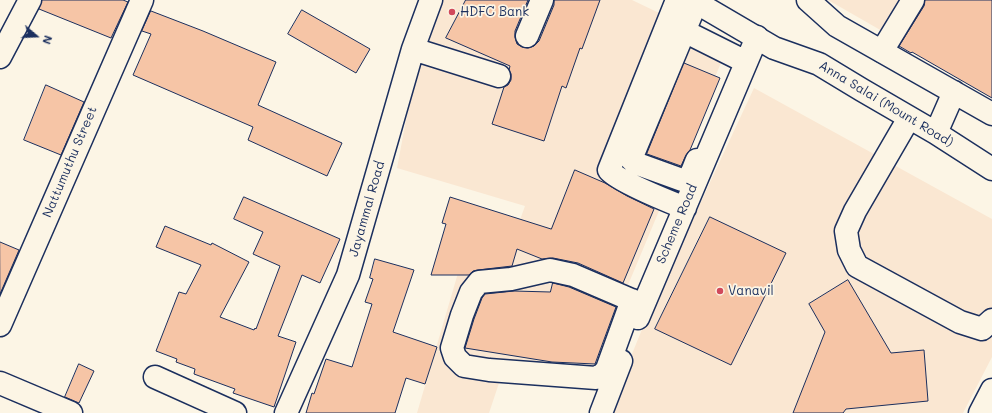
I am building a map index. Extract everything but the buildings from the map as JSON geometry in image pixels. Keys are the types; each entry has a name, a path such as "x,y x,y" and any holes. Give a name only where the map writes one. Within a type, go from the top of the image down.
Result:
{"street":[{"path":"0,57 30,0"},
{"name":"Nattumuthu Street","path":"0,325 142,0"},
{"name":"Jayammal Road","path":"286,413 348,275 413,49 431,0"},
{"path":"527,36 542,0"},
{"path":"808,0 837,26 992,114"},
{"path":"882,52 913,0"},
{"path":"688,1 684,31 631,159 635,163 682,180 690,176 738,58 754,36"},
{"path":"685,208 659,198 615,176 609,170 688,1"},
{"name":"Anna Salai (Mount Road)","path":"688,1 774,48 819,64 936,133 992,170"},
{"path":"684,31 738,58"},
{"name":"Scheme Road","path":"601,413 637,303 685,208 754,36"},
{"path":"413,49 499,76"},
{"path":"936,133 954,92"},
{"path":"909,118 855,211 846,231 850,250 857,266 960,322 982,329 992,320"},
{"path":"550,270 573,274 637,303 606,369 599,377 596,378 489,370 464,366 455,358 452,348 471,292 479,282 511,279 550,270"},
{"path":"155,377 235,413"},
{"path":"0,383 72,413"},
{"path":"980,413 992,390"}],"shaded area":[{"path":"437,0 632,0 728,46 587,383 502,374 489,413 417,413 458,273 502,269 525,206 397,168 423,30"},
{"path":"828,0 992,0 992,94"},
{"path":"754,88 992,219 992,357 963,413 608,413 645,322"}],"place":[{"name":"HDFC Bank","path":"452,12"},
{"name":"Vanavil","path":"720,291"}]}
